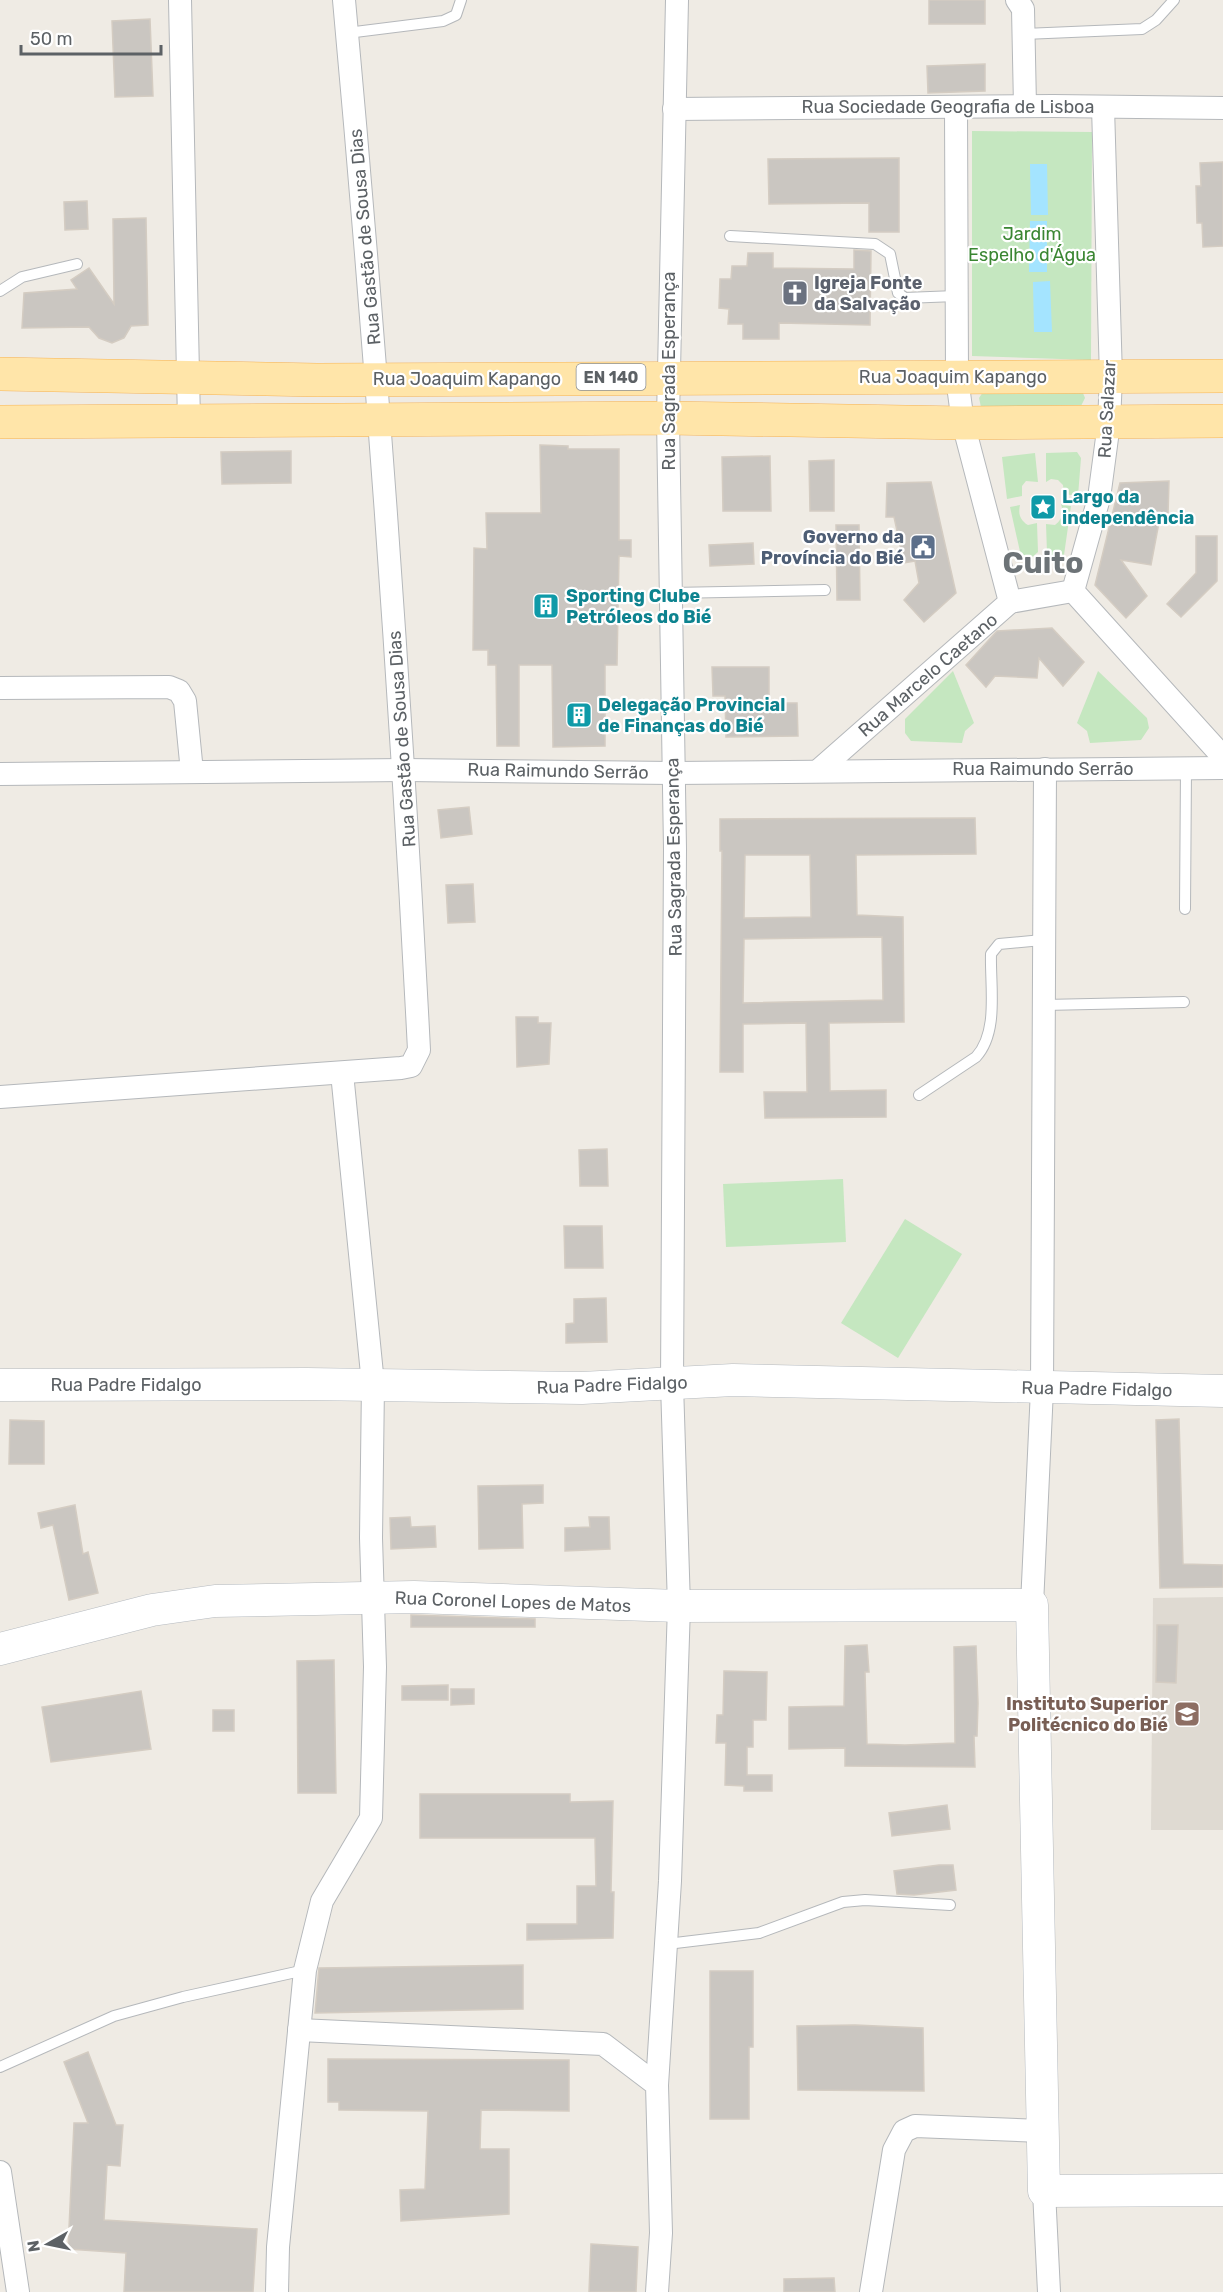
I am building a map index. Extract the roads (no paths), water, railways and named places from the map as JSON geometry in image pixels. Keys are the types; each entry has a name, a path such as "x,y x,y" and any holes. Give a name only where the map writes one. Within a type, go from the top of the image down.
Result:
{"main road":[{"name":"Rua Joaquim Kapango","path":"0,374 187,379 1223,376"},
{"path":"493,420 496,379"},
{"path":"547,420 549,379"},
{"path":"0,422 381,422 668,418 963,423 1223,421"}],"street":[{"path":"180,0 189,421"},
{"name":"Rua Gastão de Sousa Dias","path":"0,1097 411,1066 419,1050 405,770 378,379 344,0"},
{"name":"Rua Sagrada Esperança","path":"657,2292 661,2233 657,2085 667,1944 679,1606 672,1384 675,849 668,418 677,0"},
{"path":"1023,3 1024,106"},
{"name":"Rua Sociedade Geografia de Lisboa","path":"674,109 1024,106 1223,108"},
{"name":"Rua Marcelo Caetano","path":"819,770 1010,602 963,423 957,378 956,107"},
{"name":"Rua Salazar","path":"1073,591 1100,498 1109,423 1111,377 1103,107"},
{"path":"1010,602 1073,591 1223,757"},
{"path":"0,688 170,687 179,691 185,701 192,772"},
{"name":"Rua Raimundo Serrão","path":"0,774 405,770 673,772 1223,768"},
{"path":"1045,769 1042,940 1044,1005 1042,1389 1032,1605 1042,2131 1049,2292"},
{"path":"277,2292 278,2247 305,1970 322,1901 371,1818 375,1667 373,1384 342,1073"},
{"name":"Rua Padre Fidalgo","path":"0,1385 373,1384 582,1389 733,1380 1042,1389 1223,1391"},
{"name":"Rua Coronel Lopes de Matos","path":"0,1649 142,1613 215,1600 414,1597 679,1606 1032,1605"},
{"path":"299,2030 603,2044 657,2085"},
{"path":"872,2292 894,2150 904,2131 915,2126 1042,2131"},
{"path":"0,2172 18,2292"},
{"path":"1044,2191 1223,2190"}],"lane":[{"path":"347,33 443,21 456,15 461,0"},
{"path":"1024,34 1142,29 1156,20 1174,0"},
{"path":"730,236 875,244 890,254 898,293 905,298 956,296"},
{"path":"0,291 22,277 76,264"},
{"path":"671,593 825,590"},
{"path":"1185,909 1186,768"},
{"path":"920,1095 976,1057 984,1049 990,1030 991,954 994,948 999,944 1042,940"},
{"path":"1044,1005 1184,1002"},
{"path":"667,1944 759,1933 843,1902 865,1900 950,1905"},
{"path":"0,2067 114,2016 183,1997 305,1970"}],"water":[{"path":"1030,164 1047,164 1048,215 1031,215"},
{"path":"1030,221 1047,221 1047,272 1029,272"},
{"path":"1050,281 1052,332 1034,332 1033,282"}],"place":[{"name":"Igreja Fonte da Salvação","path":"795,293"},
{"name":"Largo da independência","path":"1043,507"},
{"name":"Governo da Província do Bié","path":"923,547"},
{"name":"Sporting Clube Petróleos do Bié","path":"546,606"},
{"name":"Delegação Provincial de Finanças do Bié","path":"579,715"},
{"name":"Instituto Superior Politécnico do Bié","path":"1187,1714"}],"district":[{"name":"Cuito","path":"1043,563"}],"park label":[{"name":"Jardim Espelho d'Água","path":"1032,244"}]}
